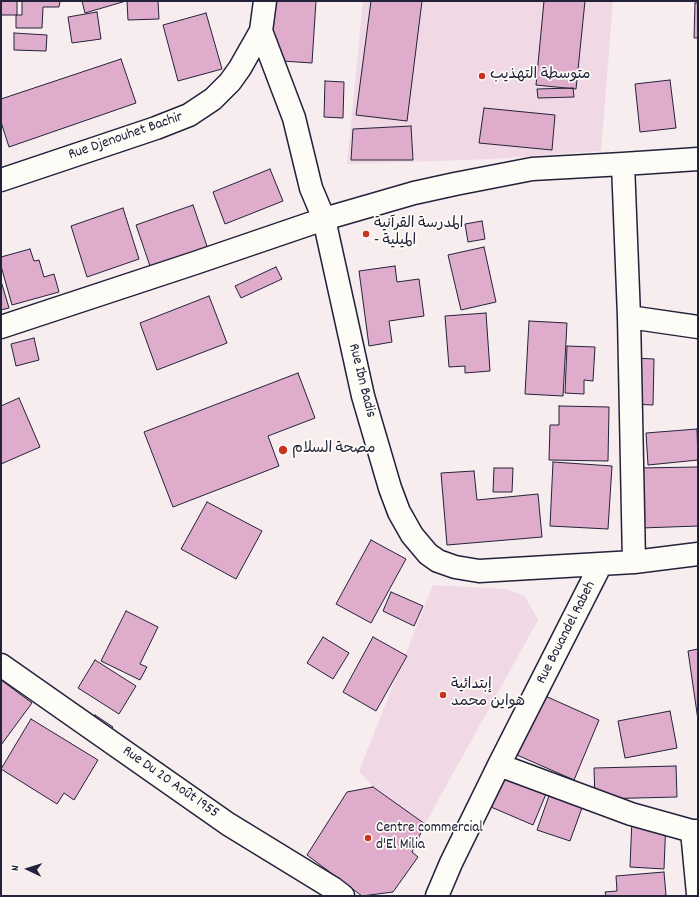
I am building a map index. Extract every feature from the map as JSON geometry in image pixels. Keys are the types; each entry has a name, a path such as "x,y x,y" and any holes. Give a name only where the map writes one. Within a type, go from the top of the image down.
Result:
{"street":[{"path":"261,31 265,1"},
{"name":"Rue Djenouhet Bachir","path":"1,180 156,128 189,115 213,99 230,82 261,31"},
{"name":"Rue Ibn Badis","path":"261,31 294,118 311,188 324,219 362,388 376,442 399,512 412,535 428,554 438,561 455,567 479,571 601,564"},
{"path":"1,327 195,264 324,219 427,190 532,169 698,159"},
{"path":"622,164 629,317 634,562"},
{"path":"629,317 698,327"},
{"name":"Rue Bouandel Rabeh","path":"437,896 451,863 601,564 634,562 698,554"},
{"name":"Rue Du 20 Août 1955","path":"1,665 228,824 343,896"},
{"path":"499,766 631,814 695,831 698,894"}],"shaded area":[{"name":"متوسطة التهذيب","path":"363,1 613,1 601,151 493,159 347,164"},
{"name":"إبتدائية هواين محمد","path":"433,585 506,589 525,596 538,620 425,824 373,787 359,771"}],"building":[{"path":"1,1 17,1 17,15 1,15"},
{"path":"22,1 60,1 59,7 43,7 42,28 16,28 16,15 22,15"},
{"path":"82,1 126,1 85,13"},
{"path":"127,1 158,1 159,19 128,20"},
{"path":"271,1 316,1 312,63 267,60"},
{"path":"371,1 422,1 407,121 356,115"},
{"path":"544,1 585,1 576,89 536,85"},
{"path":"695,3 698,3 698,38 694,38"},
{"path":"97,12 101,39 72,43 68,17"},
{"path":"206,13 222,69 178,81 163,25"},
{"path":"14,33 47,35 46,51 14,50"},
{"path":"121,59 136,103 9,147 1,122 1,99"},
{"path":"670,80 676,128 640,132 635,84"},
{"path":"325,81 344,82 343,118 324,117"},
{"path":"573,88 574,97 538,98 537,89"},
{"path":"484,108 555,115 552,150 479,143"},
{"path":"411,126 413,160 351,160 353,129"},
{"path":"270,169 283,201 225,224 213,192"},
{"path":"193,205 208,249 151,269 136,225"},
{"path":"123,208 139,259 87,277 71,226"},
{"path":"482,221 485,239 468,242 465,224"},
{"path":"484,247 496,302 461,310 448,255"},
{"path":"30,249 34,261 39,260 44,277 54,274 59,292 12,305 1,266 1,257"},
{"path":"395,266 397,282 419,279 424,316 389,321 392,342 369,346 359,271"},
{"path":"276,267 282,279 241,298 235,286"},
{"path":"1,281 9,308 1,310"},
{"path":"209,296 227,343 157,370 140,323"},
{"path":"486,313 490,371 465,373 465,366 449,367 445,316"},
{"path":"529,321 567,323 563,396 525,394"},
{"path":"34,338 39,360 16,366 11,344"},
{"path":"567,346 595,347 593,381 584,380 584,394 565,393"},
{"path":"633,358 654,359 653,405 631,404"},
{"path":"298,373 315,418 268,436 279,466 173,507 144,432"},
{"path":"19,398 40,447 1,464 1,406"},
{"path":"559,406 609,407 608,461 549,460 550,425 559,425"},
{"path":"697,429 698,460 648,465 646,433"},
{"path":"553,462 612,466 608,529 550,526"},
{"path":"698,467 698,526 641,528 639,468"},
{"path":"494,468 513,468 512,492 493,492"},
{"path":"474,471 477,500 538,494 542,537 447,545 441,473"},
{"path":"207,502 262,531 236,579 181,549"},
{"path":"371,540 406,559 371,623 336,604"},
{"path":"391,592 423,606 414,626 383,611"},
{"path":"126,611 158,627 140,664 147,667 140,680 101,661"},
{"path":"323,637 349,653 333,679 307,663"},
{"path":"373,637 407,656 376,711 343,692"},
{"path":"698,649 698,720 688,651"},
{"path":"95,660 136,686 119,714 78,688"},
{"path":"1,680 32,703 1,745"},
{"path":"543,695 599,720 574,780 517,755"},
{"path":"670,711 677,748 625,758 618,721"},
{"path":"95,715 113,727 107,736 89,724"},
{"path":"31,719 98,760 74,800 64,793 57,804 1,769"},
{"path":"676,766 677,797 595,799 594,768"},
{"path":"504,776 546,794 533,825 491,807"},
{"name":"Centre commercial d'El Milia","path":"373,787 425,824 412,852 418,857 393,892 362,896 307,855 347,792"},
{"path":"550,793 583,805 570,841 537,830"},
{"path":"632,818 666,819 664,869 630,867"},
{"path":"664,872 666,895 606,896 605,892 617,891 616,876"}],"place":[{"name":"متوسطة التهذيب","path":"482,76"},
{"name":"المدرسة القرآنية - الميلية","path":"366,234"},
{"name":"مصحة السلام","path":"283,450"},
{"name":"إبتدائية هواين محمد","path":"443,695"},
{"name":"Centre commercial d'El Milia","path":"368,838"}]}
